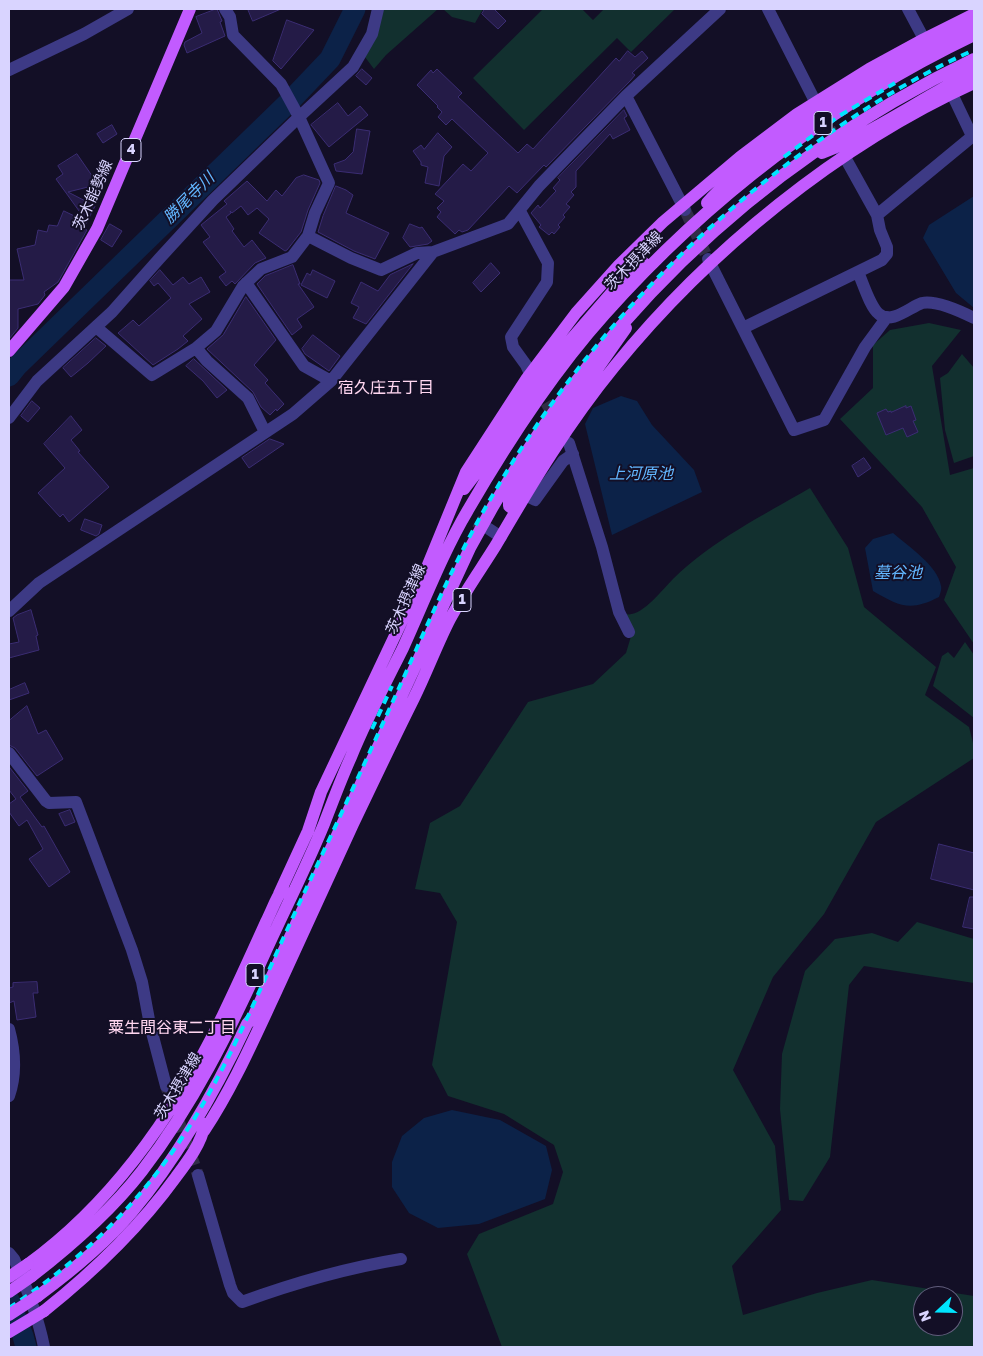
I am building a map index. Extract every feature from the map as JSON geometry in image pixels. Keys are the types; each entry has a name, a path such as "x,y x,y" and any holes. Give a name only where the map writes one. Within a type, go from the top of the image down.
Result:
{"main road":[{"name":"茨木能勢線","path":"9,351 64,288 97,229 190,9"},
{"name":"1","path":"9,1277 59,1241 77,1224 129,1168 166,1118 185,1088 223,1015 308,831 321,792 425,572 474,458 576,313 619,266 740,157 869,69 974,14"},
{"path":"686,231 703,207 722,187 828,106 902,61 974,25"},
{"name":"茨木摂津線","path":"9,1292 66,1250 119,1198 142,1171 200,1084 236,1015 313,849 357,742 403,648 444,555 467,511 517,431 558,372 604,316 666,250 753,173 835,115 896,77 974,35"},
{"name":"1","path":"9,1315 38,1296 118,1228 138,1205 163,1170 198,1116 224,1072 247,1024 253,1017 427,638 483,524 510,477 544,425 598,352 670,272 759,193 803,160 886,105 974,59"},
{"name":"1","path":"803,160 841,145 974,72"},
{"name":"1","path":"204,1131 233,1080 258,1030 451,617 552,452 613,369 644,332 710,261 844,155 908,117 974,83"},
{"name":"1","path":"455,505 517,410 555,358 624,279 650,259 666,250"},
{"name":"1","path":"516,511 509,506 509,500 550,436 617,344 640,304"},
{"name":"1","path":"279,894 333,799"},
{"path":"9,1332 44,1311 102,1260 162,1196 190,1158 204,1131 206,1122 252,1028 253,1017"}],"street":[{"path":"9,70 84,34 128,9"},
{"path":"96,327 152,375 196,348 216,331 246,283 260,269 292,257 308,236 315,213 329,183 299,117 281,84 233,35 230,17 225,9"},
{"path":"9,418 36,381 112,312 213,200 353,67 372,34 378,9"},
{"path":"308,236 351,258 381,270 417,253 433,252 508,224 538,186 626,96 720,9"},
{"path":"768,9 817,104"},
{"path":"908,9 924,39"},
{"path":"877,215 973,136 952,94"},
{"path":"626,96 684,207"},
{"path":"744,328 882,260 887,254 887,247 880,230 877,215 844,155"},
{"path":"520,211 548,263 547,282 511,337 513,347 526,365 531,376"},
{"path":"10,611 39,583 293,414 331,381 433,252"},
{"path":"710,261 794,430 824,420 865,347 887,317"},
{"path":"858,272 876,312 882,316 887,317 899,314 916,305 931,302 974,318"},
{"path":"246,283 304,366 331,381"},
{"path":"196,348 207,361 248,398 266,432"},
{"path":"525,495 535,500 571,449 602,547 619,612 629,632"},
{"path":"489,530 500,537"},
{"path":"9,753 46,801 49,803 76,802 132,950 142,982 150,1026 166,1086"},
{"path":"9,1029 13,1044 15,1074 9,1095"},
{"path":"198,1175 230,1285 233,1293 242,1302 285,1286 366,1265 401,1260"},
{"path":"9,1253 15,1262 33,1304 44,1347"}],"green space":[{"path":"382,9 438,9 386,55 374,69 365,57"},
{"path":"443,9 483,9 475,23 452,17"},
{"path":"543,9 582,9 593,20 604,9 675,9 631,52 617,38 524,130 473,78"},
{"path":"929,323 961,330 932,366 950,475 974,468 974,644 944,600 956,567 922,507 840,419 873,388 873,345 890,330"},
{"path":"962,354 974,368 974,456 954,463 945,430 940,378 948,373"},
{"path":"810,488 848,548 864,607 936,667 925,695 969,727 974,747 974,758 876,822 824,914 773,977 733,1070 775,1146 781,1210 732,1266 743,1315 817,1293 872,1280 913,1286 913,1336 963,1336 963,1294 974,1296 974,1347 502,1347 467,1254 479,1234 553,1204 563,1172 554,1145 504,1114 448,1096 432,1065 457,922 440,893 415,889 430,823 460,806 528,702 593,684 626,653 632,633 626,614 638,612 645,607 688,565 721,540"},
{"path":"965,642 974,655 974,718 933,686 942,656 948,652 954,658"},
{"path":"917,922 974,939 974,983 864,966 849,985 830,1157 803,1201 789,1200 780,1109 782,1054 805,971 835,939 872,933 898,942"}],"water":[{"path":"974,196 974,308 956,293 923,238 929,225"},
{"name":"上河原池","path":"621,396 637,401 652,425 694,470 702,492 612,535 585,424 593,408"},
{"name":"墓谷池","path":"893,533 934,571 941,587 939,597 929,602 912,606 890,600 873,591 865,548 873,539"},
{"path":"452,1110 500,1120 546,1146 552,1170 545,1199 479,1224 438,1228 409,1213 392,1187 392,1162 402,1136 424,1118"}],"building":[{"path":"217,9 225,36 187,53 184,45 185,42 202,33 196,17"},
{"path":"248,9 281,9 253,21"},
{"path":"485,9 494,9 506,21 498,29 482,14"},
{"path":"287,20 314,30 281,69 273,61"},
{"path":"628,51 635,57 642,51 648,58 632,73 635,75 630,81 546,167 544,165 517,193 509,186 468,230 462,232 459,230 455,234 437,217 441,212 437,208 444,201 435,194 463,164 471,171 488,153 452,119 446,125 438,117 442,112 417,85 431,70 433,73 437,69 462,93 458,97 518,153 527,144 533,149 616,58 619,61"},
{"path":"362,69 372,78 366,85 356,76"},
{"path":"338,103 348,116 360,106 368,115 329,147 311,125"},
{"path":"624,110 627,116 624,118 630,130 613,139 610,134 576,171 576,187 571,192 574,195 566,204 570,207 558,225 560,227 554,234 552,232 549,235 539,227 541,225 531,213 538,205 540,208 556,191 553,188 560,180 558,178"},
{"path":"112,125 117,134 103,143 97,134"},
{"path":"357,129 370,131 362,174 336,171 334,164 345,160 353,152"},
{"path":"438,133 452,147 444,156 439,186 425,183 428,167 421,165 413,151 421,145 424,149"},
{"path":"77,154 97,183 68,192 95,206 87,222 56,179 63,174 58,166"},
{"path":"304,175 319,180 320,183 301,232 285,251 259,233 269,219 257,208 248,215 241,206 232,213 230,211 231,213 226,217 234,229 232,231 244,247 252,240 266,258 255,263 235,284 232,281 226,286 219,277 226,272 203,242 210,237 201,225 227,204 224,201 247,181 267,201 276,190 282,196 296,178"},
{"path":"336,186 353,195 346,213 389,233 375,259 354,251 318,232"},
{"path":"64,211 87,222 83,228 87,230 58,282 44,292 45,295 38,304 18,309 18,328 9,339 9,280 24,280 17,249 35,245 38,230 47,232 49,225 57,226"},
{"path":"110,224 122,231 112,247 101,240"},
{"path":"410,224 422,227 432,241 428,244 410,247 403,238"},
{"path":"491,263 500,273 481,292 473,283"},
{"path":"413,264 366,324 353,318 359,307 351,303 361,282 378,291 390,275"},
{"path":"293,265 300,284 298,284 314,307 297,319 302,327 292,335 257,284 265,276"},
{"path":"160,270 173,285 183,277 189,284 201,277 210,292 189,304 202,319 183,336 188,341 153,365 118,333 133,320 139,326 171,298 158,283 154,286 150,281"},
{"path":"313,270 335,281 327,298 301,285 307,273 310,275"},
{"path":"246,297 276,340 254,365 268,380 265,383 284,404 270,415 261,407 253,392 207,349 223,335"},
{"path":"313,335 340,356 329,371 305,354 302,349"},
{"path":"96,338 106,346 71,377 63,368"},
{"path":"194,359 227,390 217,398 203,381 186,366"},
{"path":"32,401 40,408 28,422 21,416"},
{"path":"906,406 906,408 911,406 916,420 913,421 918,432 907,437 903,428 886,435 877,413 886,409 888,412 891,412"},
{"path":"71,416 82,430 71,440 80,451 78,452 109,487 69,522 63,514 60,517 38,493 65,468 44,444"},
{"path":"270,439 284,444 249,468 242,458"},
{"path":"864,458 871,468 858,477 852,466"},
{"path":"85,519 102,525 99,534 96,536 81,530"},
{"path":"31,610 38,635 36,636 39,650 9,658 9,644 19,642 13,618"},
{"path":"25,683 29,693 9,700 9,690"},
{"path":"27,706 38,734 46,730 63,759 37,776 15,748 9,745 9,721"},
{"path":"10,768 28,791 20,797 42,827 44,826 70,872 49,887 29,859 43,849 27,820 19,826 9,812 9,804 16,799 9,790"},
{"path":"70,810 75,822 65,826 59,814"},
{"path":"939,844 974,853 974,890 931,879"},
{"path":"970,897 974,897 974,929 963,927"},
{"path":"37,982 38,993 33,993 36,1017 17,1020 14,1001 9,1003 9,988 13,987 13,983"}],"waterway":[{"name":"勝尾寺川","path":"9,376 17,366 292,99 330,59 355,9"},
{"name":"勝尾寺川","path":"9,1300 26,1347"}],"tunnel":[{"path":"821,113 840,148"},
{"path":"685,210 708,259"},
{"path":"537,387 557,421"},
{"path":"460,512 489,529"},
{"path":"166,1086 198,1175"}],"railway":[{"path":"9,1308 55,1275 119,1217 156,1174 192,1122 226,1062 460,555 519,452 554,401 630,307 672,263 716,222 763,183 851,118 932,70 974,50"},
{"path":"784,157 839,116 895,83"},
{"path":"372,729 392,686"}],"district":[{"name":"宿久庄五丁目","path":"386,388"},
{"name":"粟生間谷東二丁目","path":"172,1028"}]}
